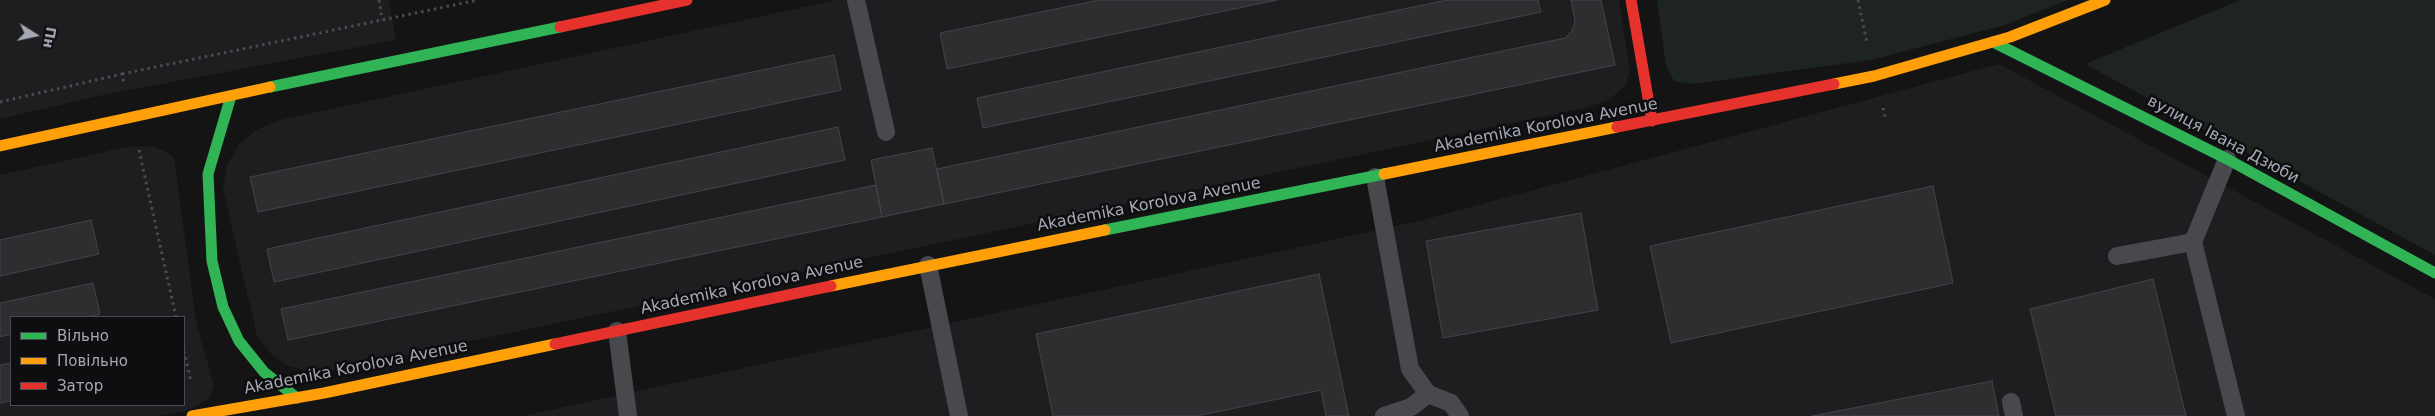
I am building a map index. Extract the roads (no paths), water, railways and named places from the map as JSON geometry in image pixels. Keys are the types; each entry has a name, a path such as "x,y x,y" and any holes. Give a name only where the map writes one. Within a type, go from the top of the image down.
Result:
{"main road":[{"path":"0,146 132,116 687,0"},
{"path":"1631,0 1652,121"},
{"name":"Akademika Korolova Avenue","path":"192,416 260,410 297,398 928,265 1874,76 1993,42 2105,0"},
{"name":"вулиця Івана Дзюби","path":"1993,42 2227,159 2435,273"},
{"path":"232,96 208,174 212,261 223,307 238,341 264,372 297,398"}],"lane":[{"path":"856,0 886,132"},
{"path":"2227,159 2193,242 2236,416"},
{"path":"1375,177 1410,369 1428,394 1451,403 1460,416"},
{"path":"2117,256 2193,242"},
{"path":"928,265 959,416"},
{"path":"617,331 628,416"},
{"path":"1384,416 1411,407 1428,394"}]}
